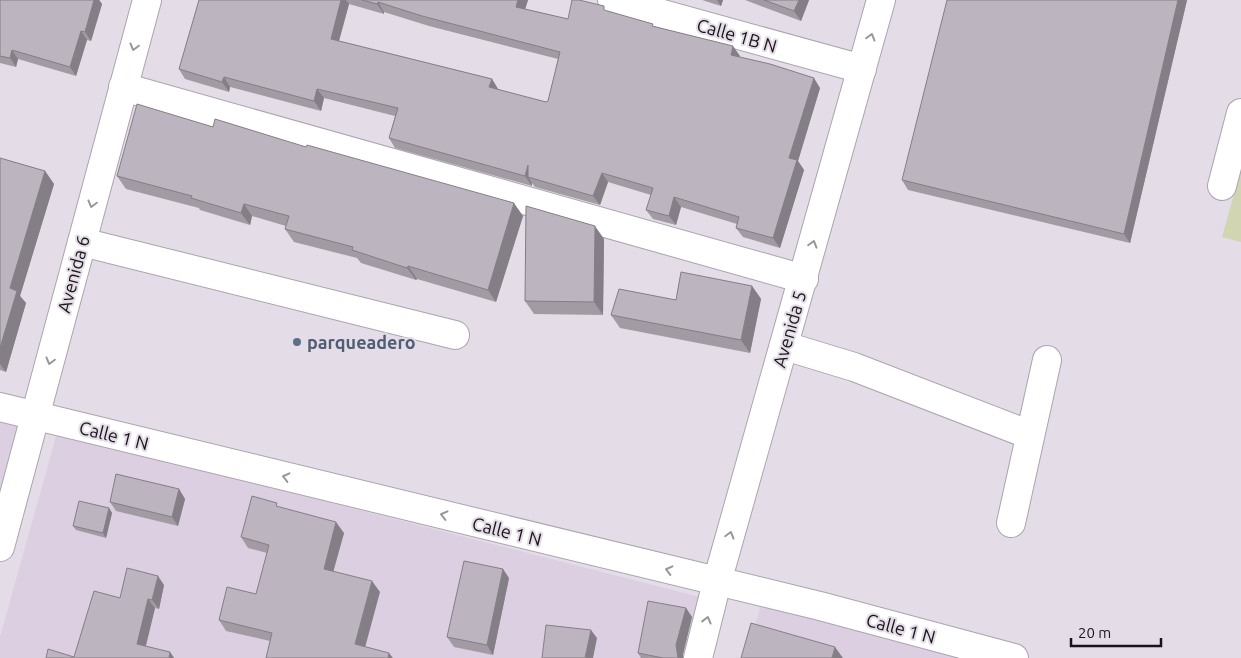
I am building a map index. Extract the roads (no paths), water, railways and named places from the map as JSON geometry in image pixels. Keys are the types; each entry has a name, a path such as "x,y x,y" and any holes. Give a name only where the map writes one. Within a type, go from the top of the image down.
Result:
{"street":[{"name":"Avenida 6","path":"0,547 147,0"},
{"name":"Calle 1B N","path":"612,0 862,69"},
{"name":"Avenida 5","path":"698,658 717,582 804,279 881,0"},
{"path":"123,87 804,279"},
{"path":"1222,186 1241,113"},
{"path":"82,242 455,335"},
{"path":"785,346 854,367 1030,436"},
{"path":"1011,523 1047,360"},
{"name":"Calle 1 N","path":"0,407 820,606 1014,658"}],"place":[{"name":"parqueadero","path":"297,342"}]}
